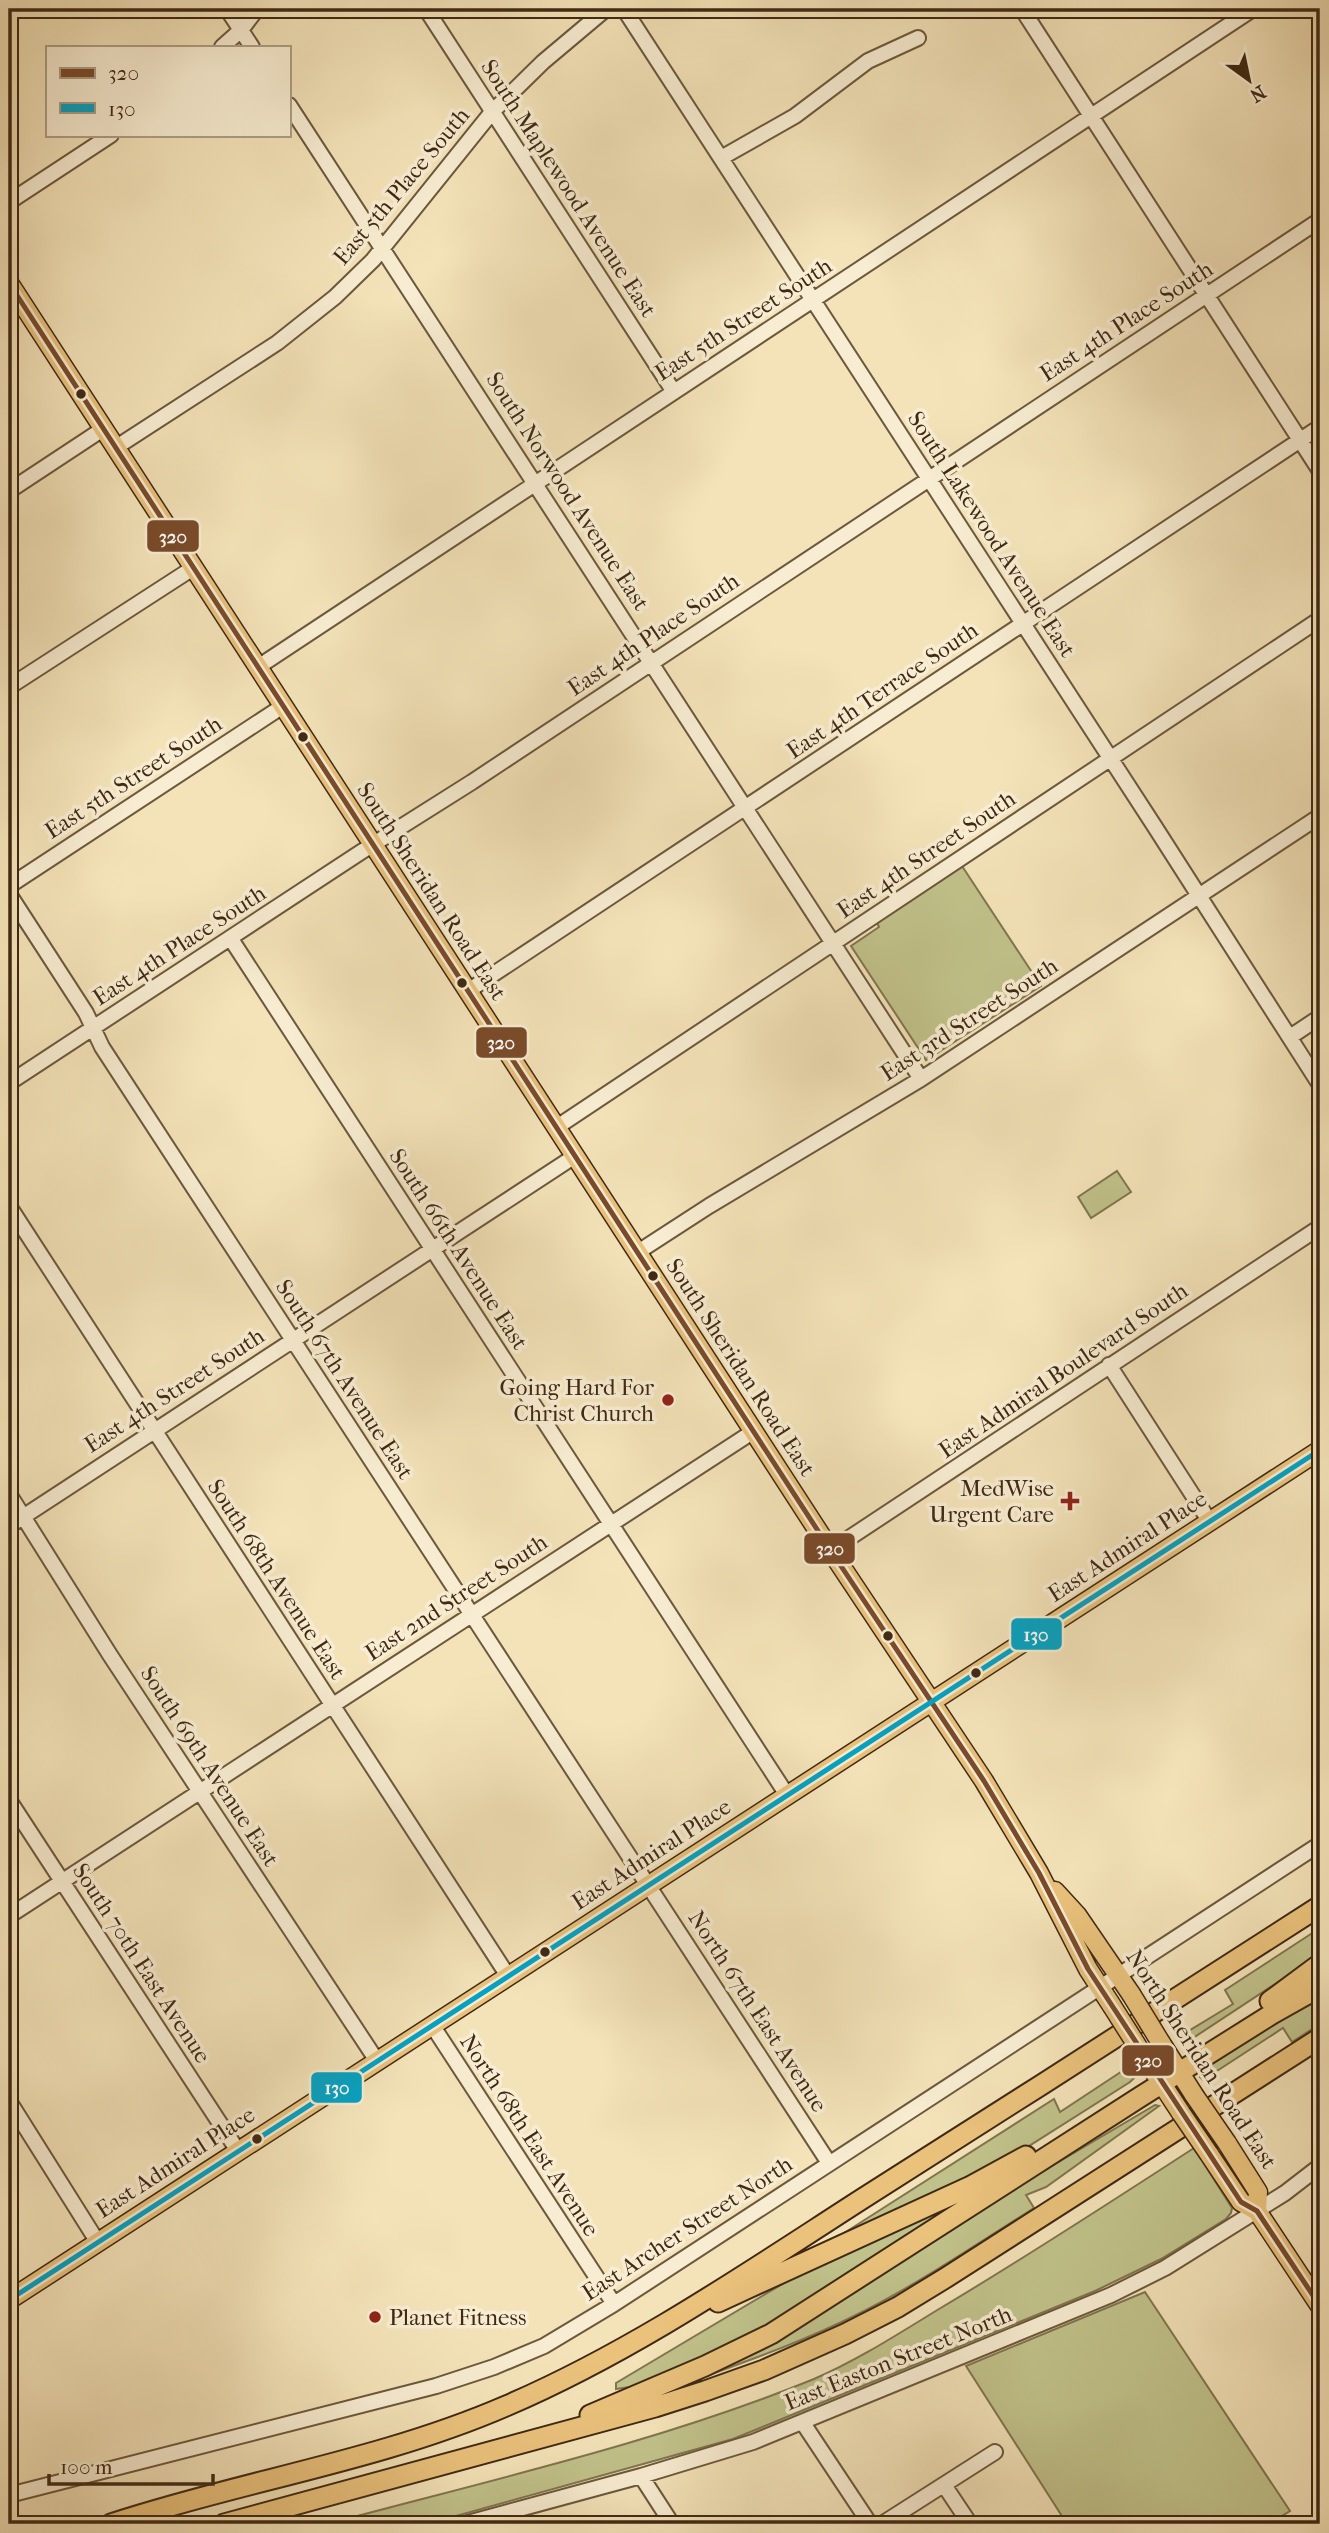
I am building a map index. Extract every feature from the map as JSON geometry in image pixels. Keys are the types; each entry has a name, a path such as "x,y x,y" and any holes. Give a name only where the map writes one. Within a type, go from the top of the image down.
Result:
{"highway":[{"path":"650,2333 1320,1906"},
{"path":"1177,2068 1320,1964"},
{"path":"111,2524 330,2464 461,2424 508,2406 650,2333 969,2187 1320,1987"},
{"path":"224,2524 528,2442 705,2391 764,2370 845,2334 947,2277 1320,2038"},
{"path":"528,2442 705,2366 771,2334 1159,2079"}],"main road":[{"name":"South Sheridan Road East","path":"10,289 931,1701"},
{"name":"East Admiral Place","path":"9,2300 1320,1450"},
{"name":"North Sheridan Road East","path":"931,1701 984,1781 1039,1873 1082,1958 1143,2055 1241,2202 1257,2211 1320,2306"},
{"name":"North Sheridan Road East","path":"1039,1873 1077,1915 1131,1994 1258,2192 1257,2211"}],"street":[{"path":"227,9 251,46"},
{"path":"223,46 241,30 257,9"},
{"name":"South Maplewood Avenue East","path":"426,9 674,392"},
{"name":"East 5th Place South","path":"115,448 277,343 362,273 492,112 543,62 606,9"},
{"name":"South Lakewood Avenue East","path":"624,9 1320,1085"},
{"path":"1022,9 1320,471"},
{"name":"East 5th Street South","path":"258,667 1253,9"},
{"path":"720,158 795,116 868,61 918,38"},
{"name":"South Norwood Avenue East","path":"290,107 921,1079"},
{"path":"9,202 109,136"},
{"name":"East 4th Place South","path":"9,1083 1320,220"},
{"name":"East 4th Terrace South","path":"468,990 1320,428"},
{"path":"9,491 103,429"},
{"path":"9,687 193,568"},
{"name":"East 4th Street South","path":"557,1127 1320,619"},
{"name":"East 5th Street South","path":"9,886 283,706"},
{"name":"East 3rd Street South","path":"638,1252 709,1206 921,1079 1320,816"},
{"name":"South 67th Avenue East","path":"9,894 86,1013 102,1047 648,1885"},
{"name":"South 66th Avenue East","path":"231,939 787,1795"},
{"path":"1290,1037 1320,1017"},
{"name":"East 4th Street South","path":"9,1526 575,1156"},
{"name":"South 68th Avenue East","path":"9,1206 508,1976"},
{"name":"East Admiral Boulevard South","path":"831,1550 1320,1227"},
{"path":"1109,1366 1210,1522"},
{"name":"East 2nd Street South","path":"9,1916 754,1431"},
{"name":"South 69th Avenue East","path":"9,1494 110,1656 377,2061"},
{"name":"South 70th East Avenue","path":"9,1800 238,2151"},
{"name":"East Archer Street North","path":"9,2495 463,2378 544,2346 614,2304 1320,1844"},
{"name":"North 67th East Avenue","path":"648,1885 829,2163"},
{"name":"North 68th East Avenue","path":"432,2025 614,2304"},
{"path":"9,2101 97,2241"},
{"name":"East Easton Street North","path":"472,2523 720,2453 803,2423 1111,2295 1165,2268 1257,2211 1320,2166"},
{"path":"803,2423 870,2524"},
{"path":"882,2524 995,2452"},
{"path":"641,2476 672,2524"},
{"path":"944,2484 970,2524"}],"green space":[{"path":"962,866 1041,986 926,1060 851,946 879,927 877,923"},
{"path":"1117,1171 1131,1192 1091,1218 1078,1197"},
{"path":"1320,1928 1320,1952 1313,1959 1187,2042 1177,2038 1233,2004 1225,1990"},
{"path":"1320,1995 1320,2024 1292,2042 1283,2028 1203,2080 1200,2077 1205,2065"},
{"path":"1136,2062 1137,2075 1130,2082 1007,2160 830,2242 1054,2099 1060,2112"},
{"path":"1155,2105 1159,2106 1046,2187 1026,2195 1034,2208 923,2278 811,2336 679,2386 873,2279 1040,2173"},
{"path":"1194,2148 1232,2208 1231,2213 1226,2219 1161,2259 1095,2291 733,2439 427,2524 327,2524 634,2441 755,2402 814,2379 862,2355 971,2290"},
{"path":"972,2195 769,2328 643,2385 616,2389 616,2383 811,2267"},
{"path":"1145,2292 1290,2511 1269,2524 1067,2524 966,2366"}],"transit line":[{"name":"320","path":"9,283 833,1554 984,1781 1039,1873 1088,1969 1241,2202 1257,2211 1320,2306"},
{"name":"130","path":"9,2300 1320,1450"}],"place":[{"name":"Going Hard For Christ Church","path":"668,1400"},
{"name":"MedWise Urgent Care","path":"1070,1501"},
{"name":"Planet Fitness","path":"375,2317"}]}
